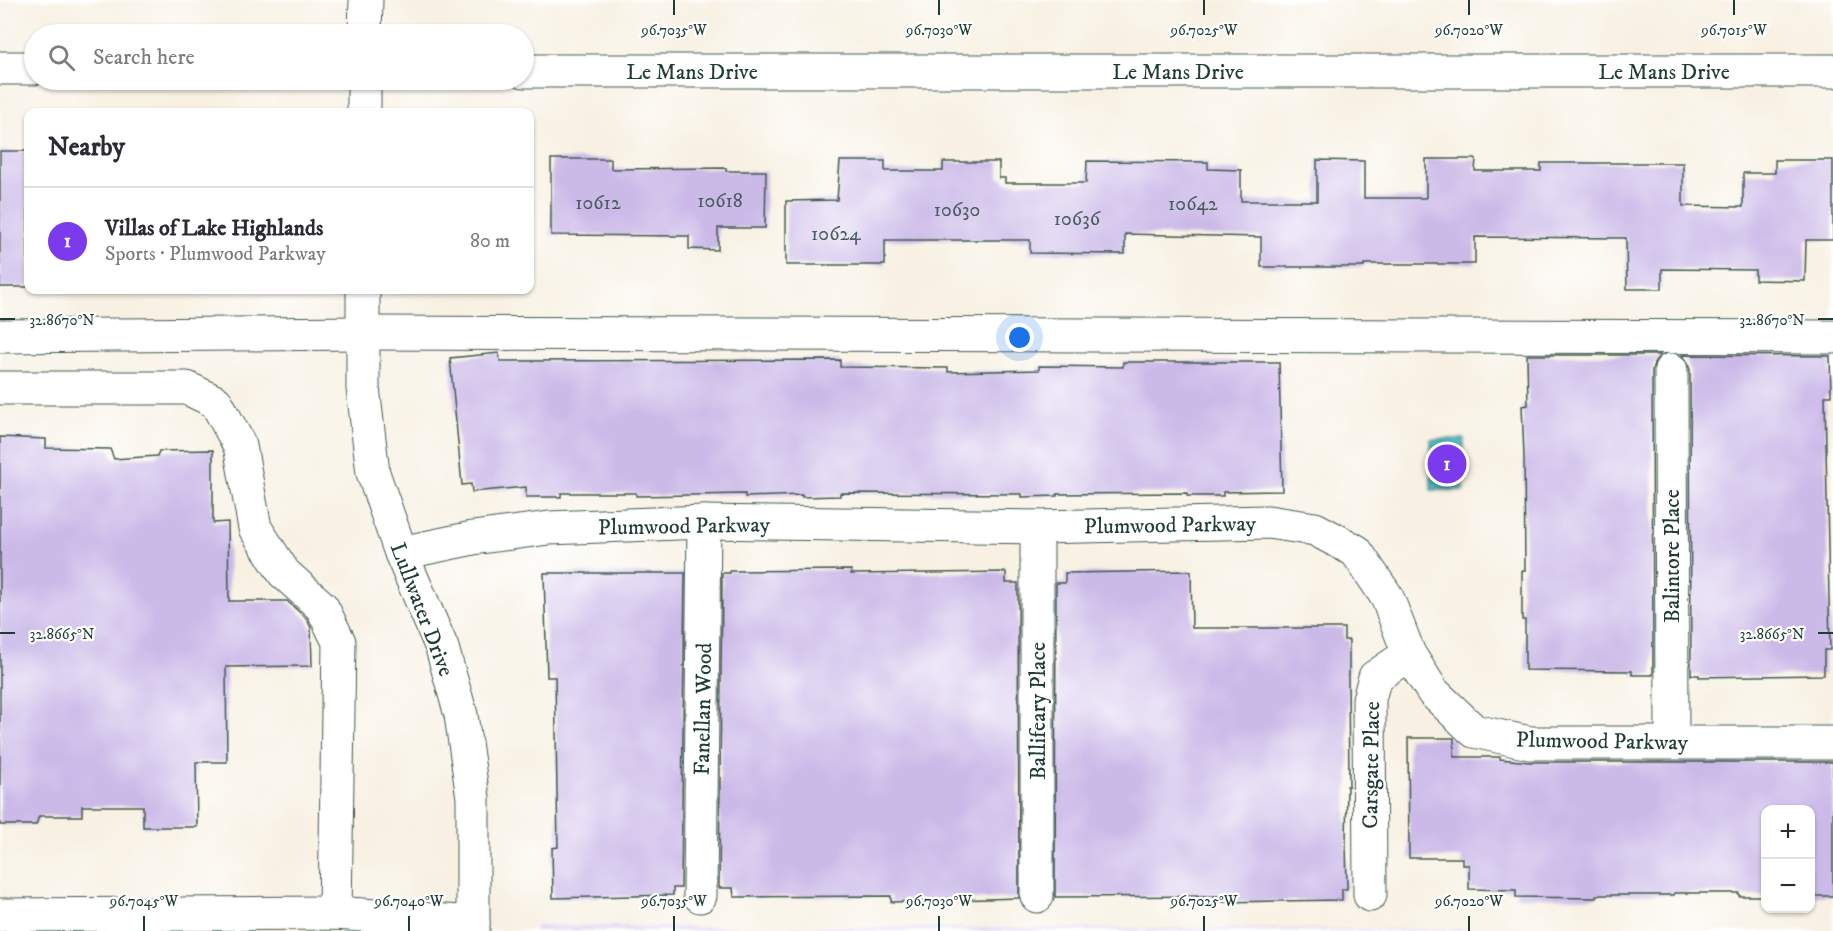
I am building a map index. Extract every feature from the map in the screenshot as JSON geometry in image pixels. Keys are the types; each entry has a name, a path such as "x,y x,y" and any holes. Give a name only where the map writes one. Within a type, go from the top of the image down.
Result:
{"street":[{"path":"365,24 366,0"},
{"path":"0,68 24,68"},
{"name":"Le Mans Drive","path":"534,71 1833,71"},
{"path":"364,90 364,108"},
{"name":"Lullwater Drive","path":"363,294 363,388 373,473 401,553 442,648 461,715 473,798 473,927"},
{"path":"0,336 363,333 1833,337"},
{"name":"Balintore Place","path":"1671,370 1672,741"},
{"path":"0,388 187,388 216,402 240,446 255,528 284,573 322,607 339,642 334,913"},
{"name":"Plumwood Parkway","path":"401,553 473,538 549,528 704,522 1037,527 1268,522 1316,529 1356,550 1387,597 1409,654 1433,693 1474,731 1530,743 1672,741 1833,743"},
{"name":"Fanellan Wood","path":"700,896 704,522"},
{"name":"Ballifeary Place","path":"1037,527 1037,896"},
{"name":"Carsgate Place","path":"1370,895 1369,699 1375,677 1409,654"},
{"path":"0,915 334,913 473,927"}],"shaded area":[{"path":"535,925 667,927 1833,931 535,931"}],"water":[{"path":"1431,439 1464,439 1464,490 1431,490"}],"building":[{"path":"0,151 24,151 24,287 0,287"},
{"path":"551,159 611,159 611,169 726,168 726,171 766,171 765,228 718,228 718,250 689,249 689,236 551,235"},
{"path":"1426,159 1476,159 1475,171 1541,171 1541,163 1683,163 1683,206 1743,207 1743,173 1775,173 1775,160 1833,160 1833,240 1806,240 1805,281 1755,280 1755,270 1662,269 1662,289 1627,289 1626,238 1475,237 1475,264 1364,264 1364,267 1261,267 1261,237 1125,234 1125,254 1030,253 1030,240 885,240 885,265 786,265 786,201 837,200 840,161 885,161 885,171 943,171 943,162 999,162 999,178 1005,178 1005,183 1086,183 1087,161 1208,162 1208,169 1241,170 1241,201 1317,201 1317,160 1364,161 1364,198 1426,198"},
{"path":"499,353 500,361 840,360 840,367 948,368 948,372 1039,370 1039,366 1123,367 1123,362 1279,362 1282,491 1223,492 1223,496 1187,496 1187,493 1057,494 1057,496 1022,497 1022,494 840,493 840,496 745,497 745,494 636,496 636,493 561,493 561,497 526,497 526,487 472,492 471,484 462,485 450,358"},
{"path":"1527,355 1660,355 1652,370 1653,675 1632,675 1632,671 1525,670 1525,620 1522,620 1522,571 1525,571 1522,406 1528,405"},
{"path":"1682,355 1830,356 1831,396 1825,396 1830,650 1824,650 1824,675 1699,677 1699,675 1691,675 1690,370"},
{"path":"0,437 46,439 46,448 110,449 114,459 157,456 159,451 213,450 213,523 228,522 229,601 287,601 307,619 311,628 312,666 226,667 227,762 196,762 197,827 143,827 143,806 82,806 82,816 39,816 36,825 0,825"},
{"path":"851,570 851,574 1006,572 1006,583 1018,583 1019,898 891,902 891,896 734,897 733,888 719,888 722,573 730,573 730,571"},
{"path":"1191,571 1192,628 1344,628 1344,640 1349,640 1349,786 1347,786 1347,889 1342,889 1342,900 1223,902 1223,896 1055,897 1056,583 1065,583 1065,573"},
{"path":"544,573 685,573 681,888 673,888 673,895 553,898 552,848 558,847 555,677 547,677"},
{"path":"1408,738 1454,738 1454,757 1500,757 1500,759 1530,762 1833,762 1833,896 1815,896 1815,805 1761,805 1761,896 1739,896 1739,893 1674,893 1674,895 1596,895 1596,898 1516,897 1516,890 1469,889 1469,865 1462,865 1462,858 1409,858"}],"place":[{"name":"Villas of Lake Highlands","path":"1447,464"}]}
